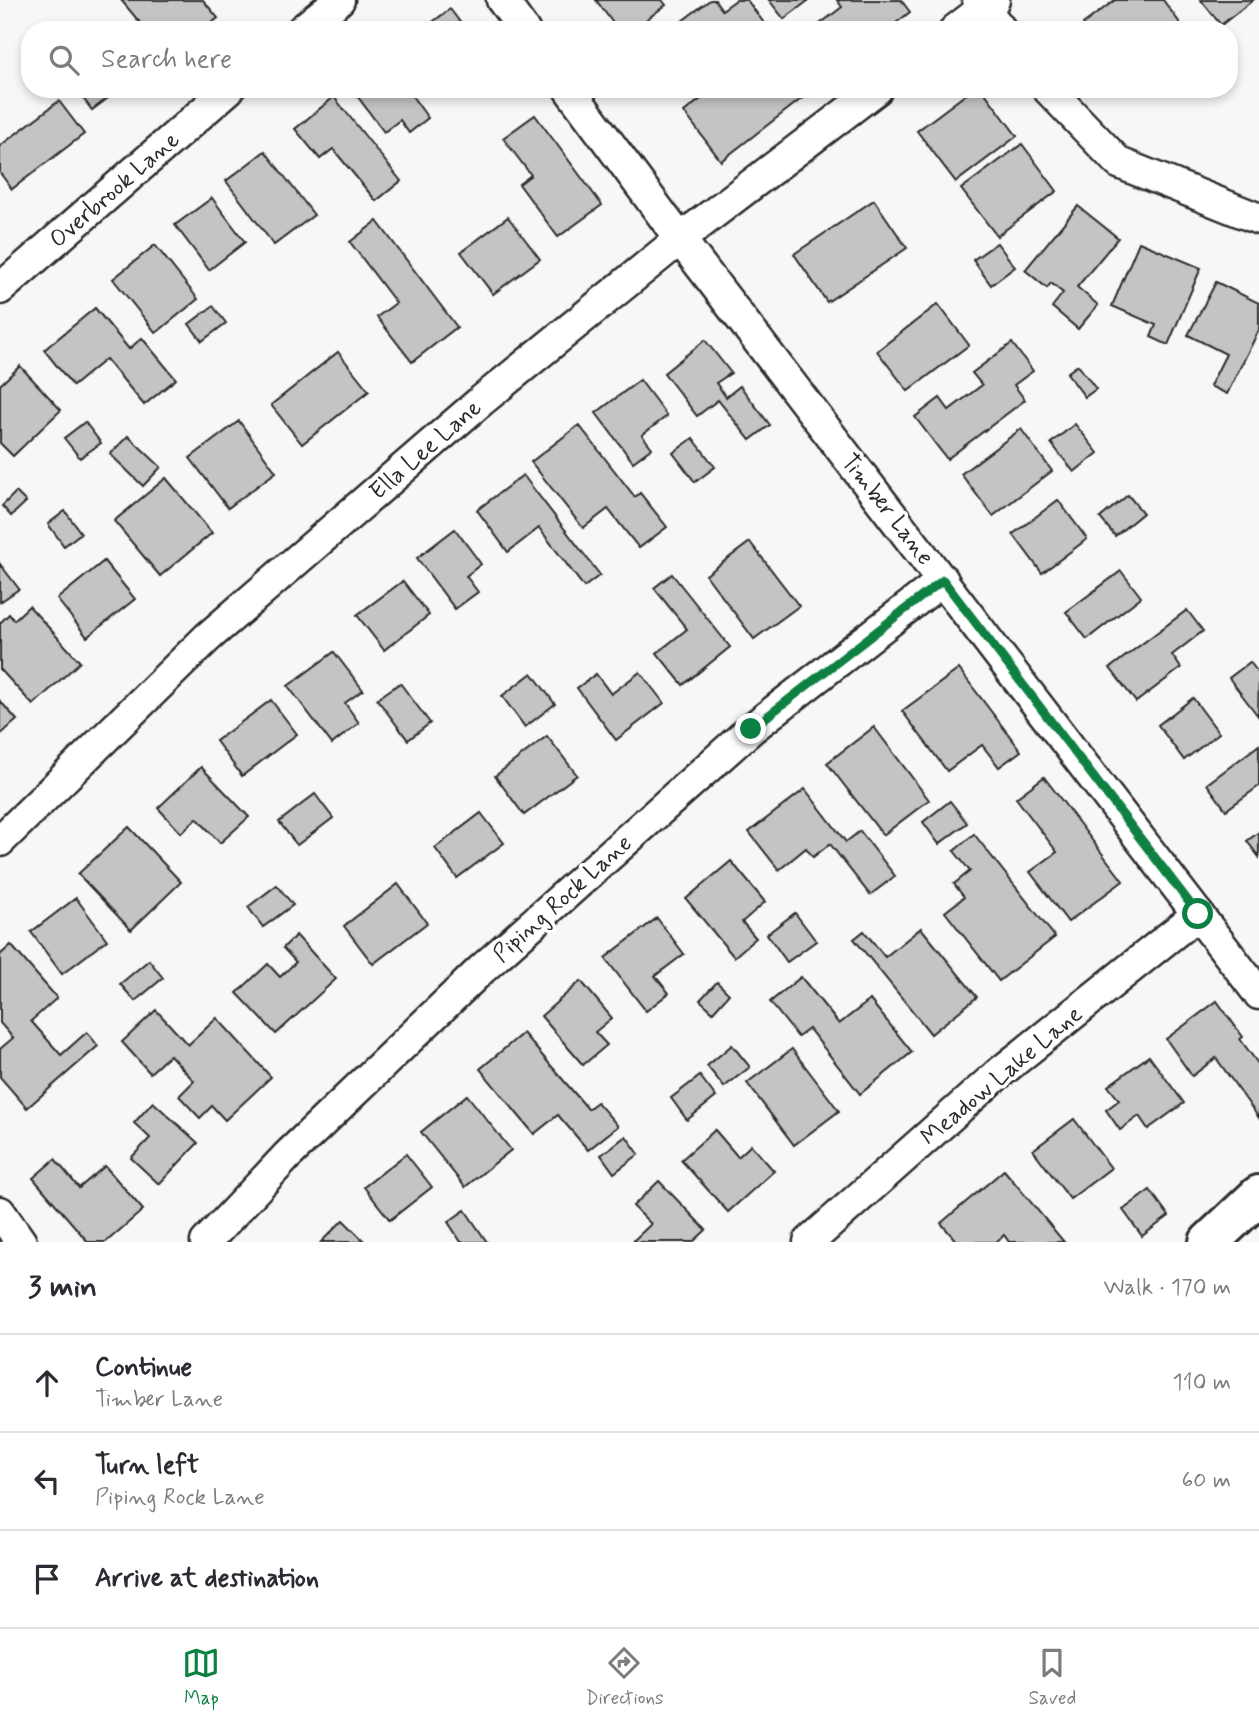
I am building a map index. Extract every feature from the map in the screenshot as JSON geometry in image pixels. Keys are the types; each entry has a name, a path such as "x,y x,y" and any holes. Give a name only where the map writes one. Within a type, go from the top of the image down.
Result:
{"main road":[{"path":"1209,1242 1259,1195"}],"street":[{"path":"313,21 339,0"},
{"path":"502,0 517,21"},
{"path":"970,21 989,9"},
{"name":"Overbrook Lane","path":"0,289 219,98"},
{"name":"Timber Lane","path":"576,98 680,239 1259,994"},
{"name":"Ella Lee Lane","path":"0,841 208,637 481,401 680,239 865,98"},
{"path":"1057,98 1119,163 1259,219"},
{"name":"Piping Rock Lane","path":"205,1242 288,1156 482,969 751,729 943,580"},
{"name":"Meadow Lake Lane","path":"809,1242 998,1074 1198,914"},
{"path":"0,1212 21,1242"}],"building":[{"path":"121,0 203,0 218,18 214,21 138,21"},
{"path":"596,0 662,0 666,5 644,21 611,21"},
{"path":"710,0 715,0 722,10 736,0 747,0 763,21 682,21"},
{"path":"769,0 809,0 784,19"},
{"path":"837,0 901,0 910,12 898,21 824,21 842,7"},
{"path":"1115,0 1163,0 1178,21 1087,21"},
{"path":"1201,0 1253,0 1226,21 1218,21"},
{"path":"450,9 459,21 434,21"},
{"path":"83,98 108,98 92,110"},
{"path":"335,98 401,181 376,201 333,149 320,159 295,129"},
{"path":"359,98 414,98 428,118 409,133 400,120 384,132"},
{"path":"702,98 802,98 721,161 684,112"},
{"path":"961,98 989,98 1017,136 956,182 917,131"},
{"path":"59,101 84,134 12,189 0,173 0,146"},
{"path":"535,115 602,205 558,237 519,184 531,175 503,138"},
{"path":"1022,144 1057,191 997,236 961,189"},
{"path":"265,151 314,215 274,245 226,181"},
{"path":"212,198 245,242 209,270 175,225"},
{"path":"874,200 907,248 827,302 794,254"},
{"path":"1078,206 1118,238 1077,287 1098,305 1078,329 1052,307 1063,293 1051,283 1047,288 1025,270"},
{"path":"508,217 540,259 493,294 461,252"},
{"path":"377,221 457,327 412,362 377,317 396,303 350,242"},
{"path":"1139,242 1201,268 1168,345 1151,337 1156,325 1112,306"},
{"path":"997,243 1015,267 991,285 973,260"},
{"path":"155,245 198,299 156,333 113,279"},
{"path":"1216,282 1259,303 1259,330 1227,394 1210,386 1226,354 1188,335"},
{"path":"938,304 969,345 908,391 877,351"},
{"path":"213,306 226,323 202,341 189,324"},
{"path":"95,308 129,349 142,338 176,379 144,405 106,359 73,386 44,350"},
{"path":"705,340 731,373 716,383 726,397 740,386 770,425 750,440 718,400 697,416 664,373"},
{"path":"1012,343 1033,371 1014,385 1025,400 947,459 915,417 940,398 949,410 982,385 972,373"},
{"path":"338,352 369,391 302,444 271,405"},
{"path":"1078,365 1096,389 1085,397 1067,373"},
{"path":"20,366 61,410 13,456 0,443 0,385"},
{"path":"640,380 667,416 642,435 652,448 633,462 596,413"},
{"path":"239,421 276,472 228,508 190,458"},
{"path":"85,422 101,443 80,458 64,438"},
{"path":"1075,424 1098,453 1074,472 1051,443"},
{"path":"579,425 635,497 640,493 667,527 639,548 608,509 583,528 531,462"},
{"path":"1021,429 1052,471 993,516 961,474"},
{"path":"128,436 161,467 143,486 110,454"},
{"path":"693,438 715,467 695,482 673,453"},
{"path":"523,475 600,575 584,587 539,528 508,552 477,510"},
{"path":"166,478 212,533 160,576 114,521"},
{"path":"16,492 26,502 11,516 2,506"},
{"path":"1128,495 1143,513 1115,536 1100,518"},
{"path":"1058,500 1087,539 1042,573 1013,534"},
{"path":"65,511 81,533 64,546 48,524"},
{"path":"455,529 481,564 466,576 478,592 455,609 417,558"},
{"path":"750,542 799,606 754,639 706,575"},
{"path":"104,561 135,599 87,637 57,599"},
{"path":"0,564 19,589 0,602"},
{"path":"1121,571 1141,597 1087,639 1066,612"},
{"path":"672,574 730,647 683,685 657,653 687,629 654,588"},
{"path":"403,581 429,615 384,650 357,615"},
{"path":"29,606 80,662 33,705 0,669 0,623 9,614 14,620"},
{"path":"1187,610 1203,631 1172,655 1181,668 1136,702 1110,668"},
{"path":"334,652 363,690 345,703 359,723 332,744 288,686"},
{"path":"1250,662 1259,674 1258,716 1229,678"},
{"path":"959,669 1021,751 999,767 982,745 947,771 902,711"},
{"path":"640,672 664,703 616,740 577,688 596,674 611,694"},
{"path":"532,673 555,704 525,727 502,696"},
{"path":"400,683 430,723 408,740 377,699"},
{"path":"1193,698 1219,733 1184,760 1158,725"},
{"path":"271,700 297,734 242,776 216,741"},
{"path":"0,701 17,720 0,735"},
{"path":"874,727 929,800 883,835 827,763"},
{"path":"547,736 577,775 524,815 495,776"},
{"path":"1259,745 1259,786 1226,810 1207,784"},
{"path":"201,767 249,817 220,843 197,818 181,833 158,808"},
{"path":"1044,777 1123,881 1068,922 1030,872 1057,852 1016,798"},
{"path":"805,789 846,842 860,831 895,876 870,895 830,844 813,857 806,848 779,870 749,832"},
{"path":"315,794 333,818 297,845 279,822"},
{"path":"950,801 967,823 939,844 923,822"},
{"path":"481,813 504,843 457,878 435,848"},
{"path":"129,827 181,882 131,930 78,874"},
{"path":"1259,832 1259,857 1247,841"},
{"path":"974,834 1055,937 999,981 945,912 964,897 954,884 970,871 954,851"},
{"path":"731,861 765,902 742,922 756,938 734,957 686,899"},
{"path":"398,884 427,923 373,964 344,926"},
{"path":"277,885 293,905 263,927 248,907"},
{"path":"76,898 107,940 62,974 31,932"},
{"path":"795,913 816,941 787,962 767,934"},
{"path":"657,918 684,954 655,976 669,993 646,1011 605,958"},
{"path":"921,928 977,997 931,1034 854,939 864,931 885,957"},
{"path":"296,935 336,979 276,1034 237,993 268,964 280,977 296,962 283,948"},
{"path":"11,945 57,998 31,1021 61,1055 87,1032 98,1046 27,1108 0,1077 0,1049 13,1038 0,1023 0,955"},
{"path":"149,960 163,978 135,1001 120,984"},
{"path":"801,977 839,1024 870,1000 912,1052 860,1094 809,1029 798,1037 770,1002"},
{"path":"581,981 612,1018 595,1032 607,1045 583,1065 541,1016"},
{"path":"717,982 729,994 713,1012 700,1000"},
{"path":"1217,1001 1259,1065 1259,1118 1216,1058 1192,1076 1166,1039"},
{"path":"156,1010 188,1045 217,1018 271,1077 225,1120 212,1106 200,1118 179,1096 194,1081 170,1055 150,1073 122,1042"},
{"path":"523,1033 588,1109 597,1102 618,1126 588,1150 558,1115 534,1134 480,1069"},
{"path":"732,1045 750,1067 724,1087 707,1066"},
{"path":"792,1049 839,1111 794,1145 747,1083"},
{"path":"1149,1056 1184,1103 1148,1129 1139,1116 1120,1130 1106,1110 1119,1100 1108,1086"},
{"path":"700,1076 716,1097 687,1120 671,1098"},
{"path":"467,1095 511,1150 465,1187 421,1132"},
{"path":"153,1102 198,1143 159,1184 131,1158 150,1138 134,1123"},
{"path":"1074,1119 1111,1168 1070,1199 1033,1150"},
{"path":"715,1130 738,1157 751,1145 774,1171 728,1212 681,1160"},
{"path":"626,1136 639,1154 614,1173 601,1155"},
{"path":"406,1154 432,1187 390,1220 364,1187"},
{"path":"55,1159 79,1188 105,1166 143,1210 106,1242 88,1242 33,1178"},
{"path":"1004,1170 1064,1242 1009,1242 1004,1235 996,1242 957,1242 941,1223"},
{"path":"659,1181 706,1230 693,1242 632,1242 651,1224 633,1206"},
{"path":"1150,1190 1169,1216 1142,1236 1123,1210"},
{"path":"465,1210 487,1242 461,1242 448,1222"},
{"path":"343,1220 365,1242 321,1242"}],"route":[{"path":"751,729 943,580 1198,914"}]}
